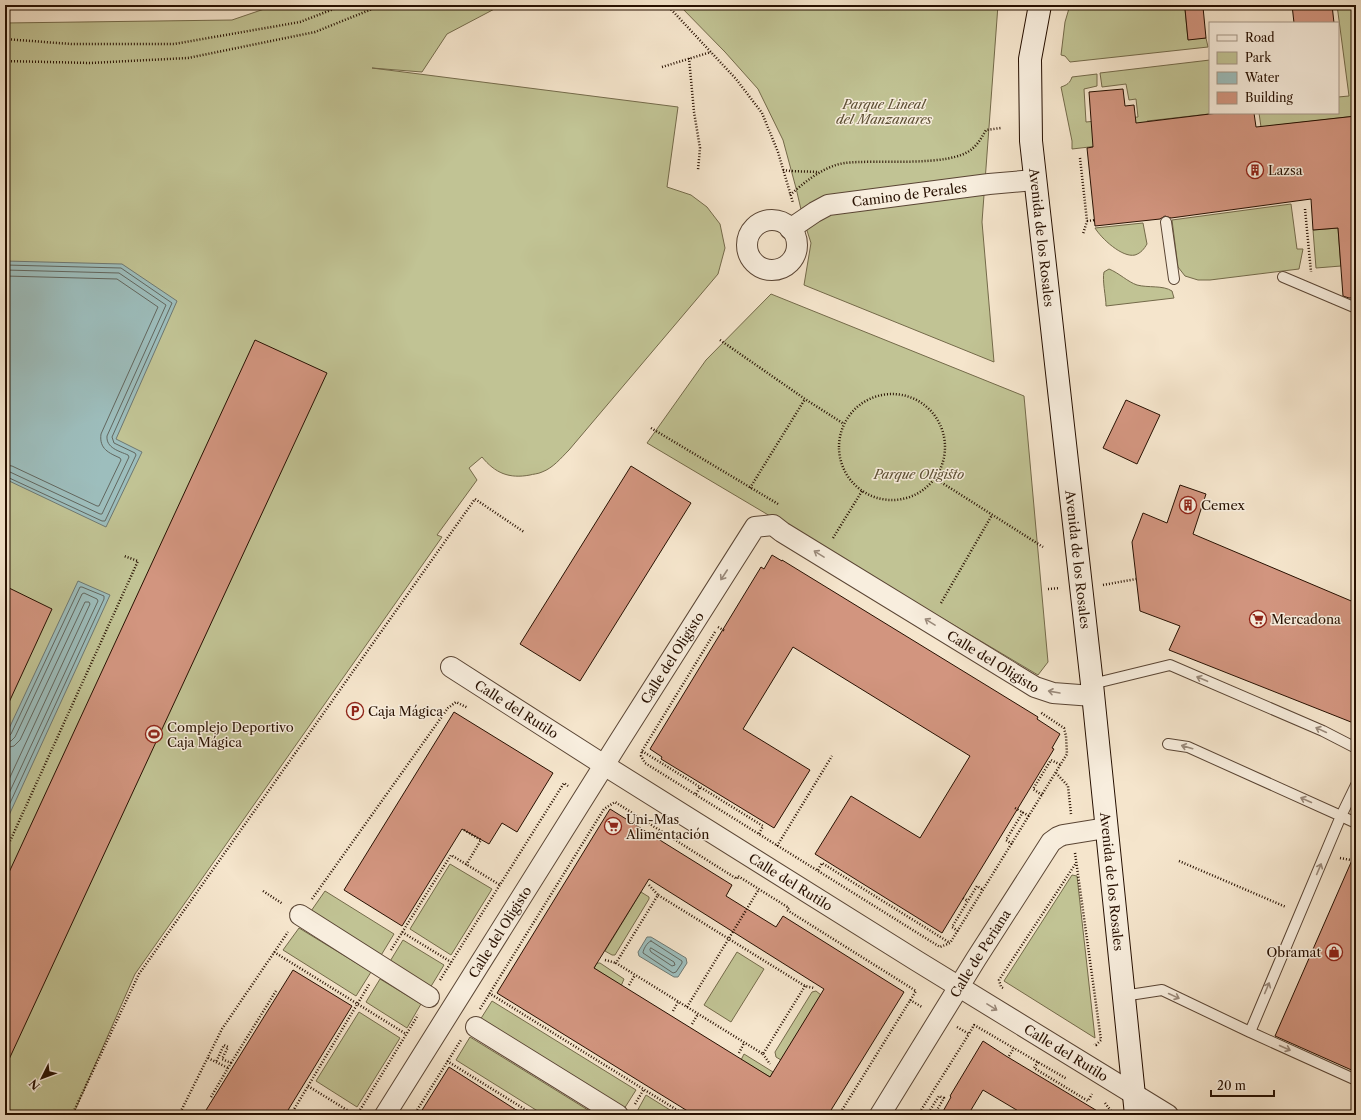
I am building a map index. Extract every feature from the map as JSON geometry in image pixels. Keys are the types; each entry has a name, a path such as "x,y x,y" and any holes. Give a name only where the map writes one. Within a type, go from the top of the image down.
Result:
{"main road":[{"name":"Avenida de los Rosales","path":"1040,5 1030,59 1030,126 1034,180 1092,690 1136,1115"}],"street":[{"name":"Camino de Perales","path":"790,229 828,205 989,184 1034,180"},
{"name":"Calle del Oligisto","path":"385,1115 755,527 773,525 782,532 1035,687 1053,693 1092,690"},
{"name":"Calle del Rutilo","path":"451,667 604,765 959,987 1168,1115"},
{"name":"Calle de Periana","path":"880,1115 1051,842 1058,836 1106,828"},
{"path":"300,915 429,997"},
{"path":"473,1025 618,1115"}],"lane":[{"path":"1166,222 1174,279"},
{"path":"1283,278 1356,308"},
{"path":"1092,690 1170,665 1324,731 1356,748"},
{"path":"1168,744 1188,747 1356,823"},
{"path":"1250,1032 1341,816 1356,785"},
{"path":"1123,996 1162,990 1356,1080"}],"path":[{"path":"5,39 71,44 174,44 300,22 344,5"},
{"path":"5,62 90,63 188,58 315,32 382,5"},
{"path":"667,5 736,79 762,113 778,152 793,205"},
{"path":"662,67 711,52"},
{"path":"690,58 694,112 700,148 698,170"},
{"path":"790,195 804,182 820,172 844,163 946,159 961,155 971,150 982,138 986,130 1001,128"},
{"path":"1080,158 1087,221 1083,234"},
{"path":"783,170 790,172 820,172"},
{"path":"1305,209 1311,274"},
{"path":"1087,221 1095,220"},
{"path":"720,340 844,424"},
{"path":"886,394 904,394 920,401 933,412 942,428 946,445 944,463 936,479 919,493 909,498 893,501 876,498 862,491 851,480 843,467 839,453 840,438 844,424 854,409 869,399 886,394"},
{"path":"750,488 805,399"},
{"path":"936,479 1043,547"},
{"path":"833,538 862,491"},
{"path":"72,1115 139,974 475,498 524,532"},
{"path":"941,603 992,515"},
{"path":"5,852 138,561 124,556"},
{"path":"1105,584 1136,579"},
{"path":"1048,589 1060,588"},
{"path":"721,622 642,751 641,756 645,763 940,947 950,943 958,931 1067,754"},
{"path":"718,627 725,631"},
{"path":"179,1115 222,1029 300,915 448,708 456,702 468,708"},
{"path":"642,751 752,817 763,826 759,834"},
{"path":"766,866 832,756"},
{"path":"1042,795 1033,789 1042,771 1051,760 1060,765"},
{"path":"1056,773 1068,786 1076,863 1101,1040 1096,1045 1092,1043"},
{"path":"429,997 564,783"},
{"path":"696,794 700,787"},
{"path":"414,1115 447,1061 473,1025 490,993 604,809 615,802 736,878 738,876 788,908 787,910 916,990 839,1115"},
{"path":"1015,808 1029,816"},
{"path":"1012,844 1006,840 1023,812"},
{"path":"464,830 481,840 466,865"},
{"path":"298,1115 293,1112 308,1086 451,855 500,885"},
{"path":"1179,861 1300,913"},
{"path":"818,870 822,863 843,874 950,943"},
{"path":"1004,988 1001,987 999,980 1076,863"},
{"path":"650,885 658,895 729,940 805,986 814,988"},
{"path":"958,931 952,927 977,886 983,890"},
{"path":"687,1007 759,890"},
{"path":"616,963 658,895"},
{"path":"963,898 968,901"},
{"path":"402,932 451,962"},
{"path":"274,952 406,1034 356,1115 308,1086"},
{"path":"605,960 616,963 763,1054 770,1064"},
{"path":"629,985 635,975"},
{"path":"470,981 685,1115"},
{"path":"763,1054 805,986"},
{"path":"211,1097 276,991"},
{"path":"910,1000 969,1034"},
{"path":"673,1012 678,1002"},
{"path":"692,1024 698,1014"},
{"path":"918,1115 974,1025 1069,1081"},
{"path":"739,1053 745,1043"},
{"path":"216,1062 224,1045 228,1047 222,1059 231,1063"},
{"path":"1009,1056 1014,1048"},
{"path":"208,1058 228,1068"},
{"path":"447,1061 534,1115"},
{"path":"1038,1062 1034,1068 1053,1082 1088,1101 1092,1094"},
{"path":"1086,1091 1097,1098"},
{"path":"928,1115 939,1096 944,1098 934,1115"},
{"path":"1102,1100 1107,1104 1112,1115"},
{"path":"1108,1115 1111,1111"}],"green space":[{"name":"Complejo Deportivo Caja Mágica","path":"276,5 502,5 447,34 422,72 372,68 678,107 667,187 691,195 707,207 720,224 725,248 718,274 560,459 546,470 539,473 522,476 503,474 487,463 482,457 469,468 477,480 437,535 442,537 135,974 73,1115 5,1115 5,23 232,20"},
{"name":"Parque Lineal del Manzanares","path":"679,5 998,5 982,222 994,362 804,285 811,243 783,140 758,89 725,52"},
{"path":"1070,5 1203,5 1203,7 1185,9 1188,39 1206,38 1208,47 1070,62 1065,56 1061,55 1065,22"},
{"path":"1337,5 1355,5 1356,7 1356,116 1261,127 1259,114 1339,114 1339,97 1349,96"},
{"path":"1209,60 1209,114 1147,121 1150,140 1072,149 1072,141 1061,87 1068,84 1072,77 1097,74 1097,86 1084,89 1086,122 1138,117 1136,99 1129,100 1126,84 1102,87 1100,73"},
{"path":"1291,204 1297,249 1303,249 1299,269 1210,280 1198,280 1185,276 1178,267 1172,220"},
{"path":"1143,223 1147,244 1142,251 1135,255 1124,253 1112,246 1095,228"},
{"path":"1338,228 1341,266 1316,268 1313,230"},
{"path":"1109,269 1137,285 1168,289 1172,291 1174,298 1106,306 1104,272"},
{"name":"Parque Oligisto","path":"771,294 1024,396 1048,662 1038,675 647,443 706,360"},
{"path":"450,864 492,889 451,955 410,929"},
{"path":"1072,875 1077,876 1095,1038 1004,981"},
{"path":"325,891 394,934 380,957 309,914"},
{"path":"641,892 649,897 649,899 615,955 612,955 605,951"},
{"path":"299,928 371,972 356,996 283,950"},
{"path":"403,940 444,965 430,988 389,963"},
{"path":"737,952 764,969 731,1022 704,1005"},
{"path":"597,963 600,963 624,979 621,986 594,968"},
{"path":"380,979 421,1004 407,1028 366,1002"},
{"path":"816,991 821,995 781,1060 776,1057 775,1052 812,992"},
{"path":"492,1001 636,1090 624,1109 480,1020"},
{"path":"359,1012 400,1038 357,1107 316,1081"},
{"path":"470,1037 596,1115 544,1115 456,1060"},
{"path":"744,1054 773,1072 770,1077 741,1060"},
{"path":"646,1095 678,1115 635,1115"}],"water":[{"path":"5,261 122,264 177,301 116,439 142,452 106,527 5,479"},
{"path":"78,581 110,595 5,824 5,737"},
{"path":"647,937 651,937 686,958 687,963 678,977 674,977 639,956 638,952"}],"building":[{"path":"1292,5 1332,5 1334,22 1294,22"},
{"path":"1203,7 1206,38 1188,40 1185,9"},
{"name":"Lazsa","path":"1123,89 1125,106 1134,105 1136,123 1210,114 1254,114 1256,127 1356,116 1356,298 1343,296 1338,228 1313,230 1311,199 1171,218 1165,216 1160,219 1095,226 1087,148 1093,147 1089,92"},
{"path":"255,340 327,373 5,1068 5,881"},
{"path":"1126,400 1160,415 1137,464 1103,448"},
{"path":"631,466 691,503 580,681 520,644"},
{"name":"Mercadona","path":"1180,485 1206,494 1193,534 1356,603 1356,724 1169,650 1180,626 1140,611 1132,542 1143,513 1167,523"},
{"path":"772,555 1038,717 1037,719 1060,734 1052,748 1054,749 942,933 815,854 851,796 920,838 970,756 793,647 743,729 810,770 774,828 661,759 662,757 650,749 761,567 764,569"},
{"path":"5,586 52,609 5,711"},
{"path":"454,712 553,773 517,832 502,823 489,844 462,829 402,926 344,890"},
{"path":"610,809 732,885 726,896 776,927 783,916 904,992 828,1115 694,1115 497,993","holes":["649,879 824,989 770,1077 594,968"]},
{"name":"Obramat","path":"1356,851 1356,1072 1275,1036"},
{"path":"293,970 352,1006 285,1115 203,1115"},
{"path":"983,1041 1104,1115 1025,1115 983,1090 968,1115 941,1115 951,1097 950,1096"},
{"path":"449,1067 524,1115 419,1115"}],"place":[{"name":"Lazsa","path":"1255,170"},
{"name":"Cemex","path":"1188,505"},
{"name":"Mercadona","path":"1258,619"},
{"name":"Caja Mágica","path":"355,711"},
{"name":"Complejo Deportivo Caja Mágica","path":"154,734"},
{"name":"Uni-Mas Alimentación","path":"613,826"},
{"name":"Obramat","path":"1334,952"}]}
